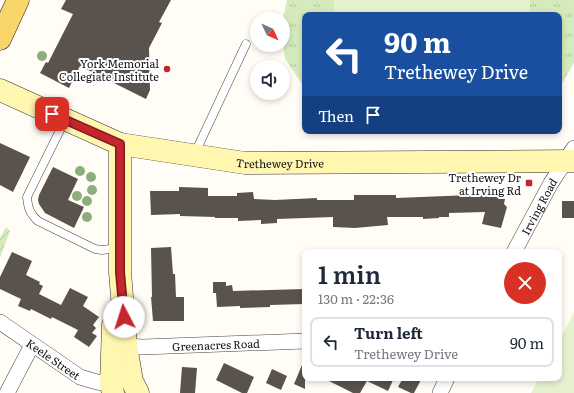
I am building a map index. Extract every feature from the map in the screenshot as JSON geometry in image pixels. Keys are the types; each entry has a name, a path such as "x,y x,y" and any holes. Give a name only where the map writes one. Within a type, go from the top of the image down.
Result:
{"main road":[{"path":"0,9 4,0"},
{"path":"0,39 18,0"},
{"name":"Trethewey Drive","path":"0,90 120,144 245,163 571,157"},
{"path":"120,144 120,272 126,346 132,381 138,393"},
{"path":"112,388 113,311 120,272"}],"street":[{"name":"Irving Road","path":"516,249 551,183 571,157"},
{"name":"Keele Street","path":"0,322 80,377 112,388"},
{"name":"Greenacres Road","path":"126,346 143,347 302,341"},
{"path":"7,393 32,345"},
{"path":"440,393 446,381"}],"lane":[{"path":"194,156 246,44"},
{"path":"65,120 26,197 28,208 32,216 38,221 95,249 102,250 120,248"}],"green space":[{"path":"287,0 574,0 574,63 562,83 562,12 302,12 302,84 290,66 290,60 285,59 284,52 290,52 290,12 284,12"},
{"path":"334,0 530,0 530,12 334,12"},
{"path":"6,227 10,231 0,258 0,238"},
{"path":"574,312 574,393 531,393 537,381 562,381 562,335"}],"building":[{"path":"66,0 171,0 159,22 162,23 149,48 150,90 146,99 80,66 69,88 40,73 46,62 48,63 73,14 61,9"},
{"path":"0,143 30,157 13,192 0,185"},
{"path":"53,167 78,179 68,200 84,207 74,228 45,213 39,204 39,195"},
{"path":"179,187 208,188 208,196 237,196 237,193 253,192 254,199 275,200 317,198 317,200 354,200 354,195 396,195 396,198 473,195 473,193 480,193 505,199 504,204 507,207 501,228 482,224 485,212 449,213 449,217 423,219 423,217 387,217 388,225 355,228 333,227 333,217 277,219 277,223 261,224 261,220 238,221 238,218 180,216 180,214 151,215 150,191 179,191"},
{"path":"562,201 574,201 574,218 562,218"},
{"path":"171,247 173,274 175,274 176,297 184,297 184,321 153,321 151,297 151,248"},
{"path":"12,252 32,261 26,275 40,282 39,284 43,286 39,294 61,305 70,288 88,297 83,306 99,317 93,325 96,328 92,333 97,336 89,347 74,337 78,330 52,317 51,319 31,309 30,311 18,306 21,299 0,289 0,277"},
{"path":"213,282 226,282 226,286 232,285 233,291 302,289 302,304 270,305 270,307 217,307 216,293 213,293"},
{"path":"224,363 254,377 247,393 242,393 216,380"},
{"path":"302,365 302,381 305,381 305,389 294,384"},
{"path":"182,367 197,368 195,393 180,393"},
{"path":"272,369 287,376 281,390 266,383"},
{"path":"329,381 367,381 360,393 353,393"},
{"path":"367,381 393,381 388,391"},
{"path":"401,381 420,381 414,393 398,387"}],"place":[{"name":"York Memorial Collegiate Institute","path":"167,69"},
{"name":"Trethewey Dr at Irving Rd","path":"529,183"}],"route":[{"path":"52,114 120,144 120,272 124,317"}]}
